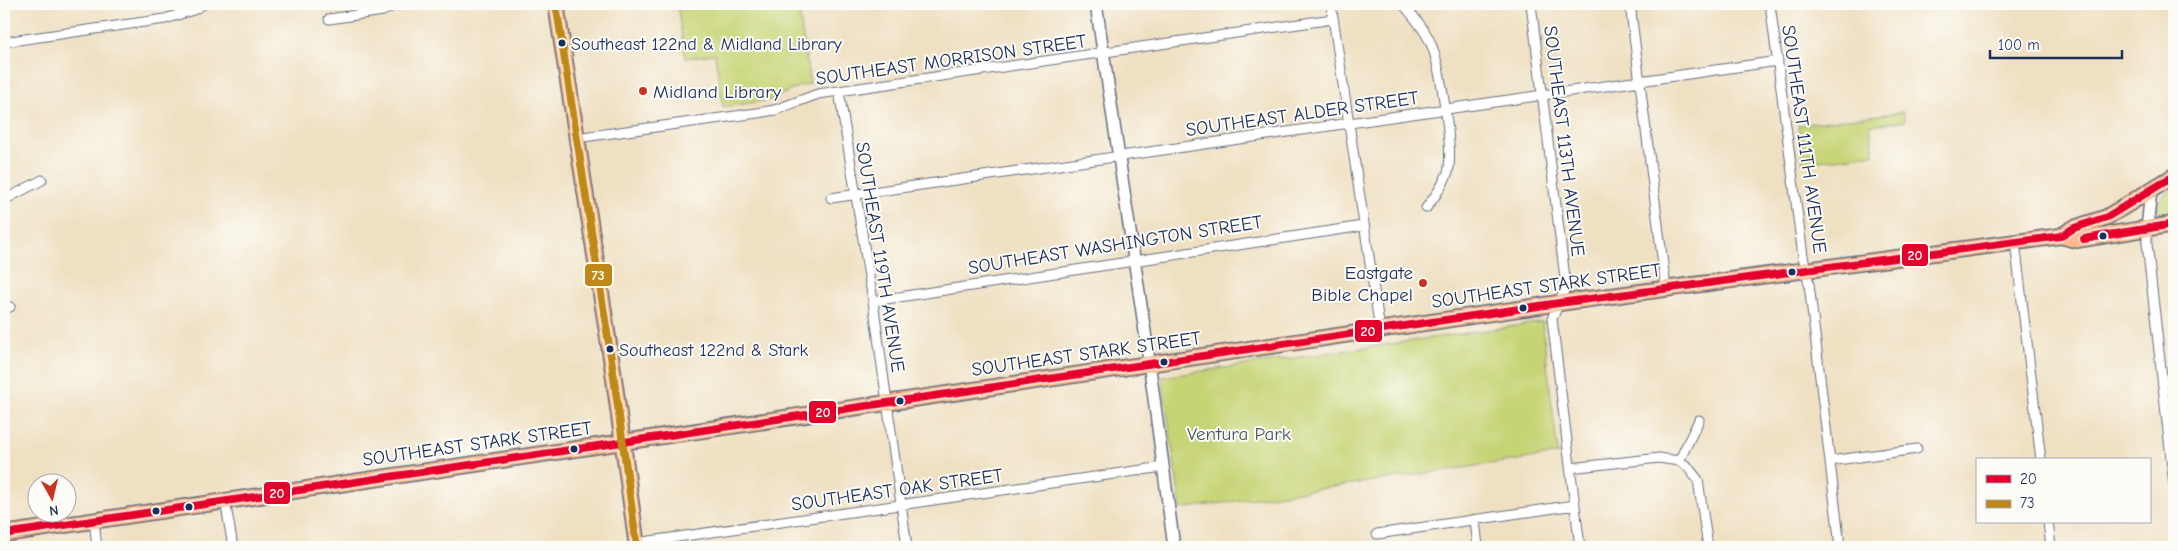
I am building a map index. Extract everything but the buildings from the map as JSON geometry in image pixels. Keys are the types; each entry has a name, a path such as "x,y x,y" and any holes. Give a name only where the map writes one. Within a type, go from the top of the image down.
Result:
{"main road":[{"path":"556,4 637,545"},
{"path":"2061,236 2074,228 2107,217 2174,176"},
{"name":"SOUTHEAST STARK STREET","path":"4,534 1559,303 2061,236 2076,240 2174,224"}],"street":[{"path":"4,42 165,19 204,4"},
{"path":"329,19 383,11 396,4"},
{"path":"1096,4 1150,364 1174,547"},
{"path":"1331,4 1380,330"},
{"path":"1402,4 1423,29 1431,44 1436,60 1450,151 1448,172 1437,194 1426,208"},
{"name":"SOUTHEAST 113TH AVENUE","path":"1531,4 1566,286 1552,319 1580,547"},
{"path":"1630,4 1666,288"},
{"name":"SOUTHEAST 111TH AVENUE","path":"1770,4 1806,269 1840,547"},
{"name":"SOUTHEAST MORRISON STREET","path":"576,138 775,110 808,96 839,90 1333,19"},
{"name":"SOUTHEAST ALDER STREET","path":"831,198 1778,61"},
{"name":"SOUTHEAST 119TH AVENUE","path":"839,90 873,301 907,547"},
{"path":"4,200 42,180"},
{"path":"2151,190 2147,244 2174,485"},
{"name":"SOUTHEAST WASHINGTON STREET","path":"873,301 1363,226"},
{"path":"2015,242 2041,458"},
{"path":"1679,461 1699,420"},
{"path":"1830,461 1917,449"},
{"path":"1570,468 1659,458 1679,461 1687,466 1698,480 1708,547"},
{"name":"SOUTHEAST OAK STREET","path":"637,545 901,504 1163,468"},
{"path":"225,500 233,547"},
{"path":"1377,534 1575,505"},
{"path":"94,520 97,547"},
{"path":"1475,520 1478,547"},
{"path":"2048,524 2051,547"}],"green space":[{"path":"677,4 798,4 810,84 797,87 771,100 723,107 715,54 685,58"},
{"path":"1903,112 1905,121 1870,125 1874,154 1803,163 1798,125"},
{"path":"2174,189 2174,210 2159,215 2158,206 2160,199"},
{"name":"Ventura Park","path":"1542,322 1558,454 1181,509 1162,377"}],"transit line":[{"name":"73","path":"556,4 612,364 637,547"},
{"name":"20","path":"4,534 1559,303 2061,236 2074,228 2107,217 2174,176"},
{"name":"20","path":"2084,239 2174,224"}],"place":[{"name":"Southeast 122nd & Midland Library","path":"562,43"},
{"name":"Midland Library","path":"643,91"},
{"name":"Eastgate Bible Chapel","path":"1423,283"},
{"name":"Southeast 122nd & Stark","path":"610,349"}]}
